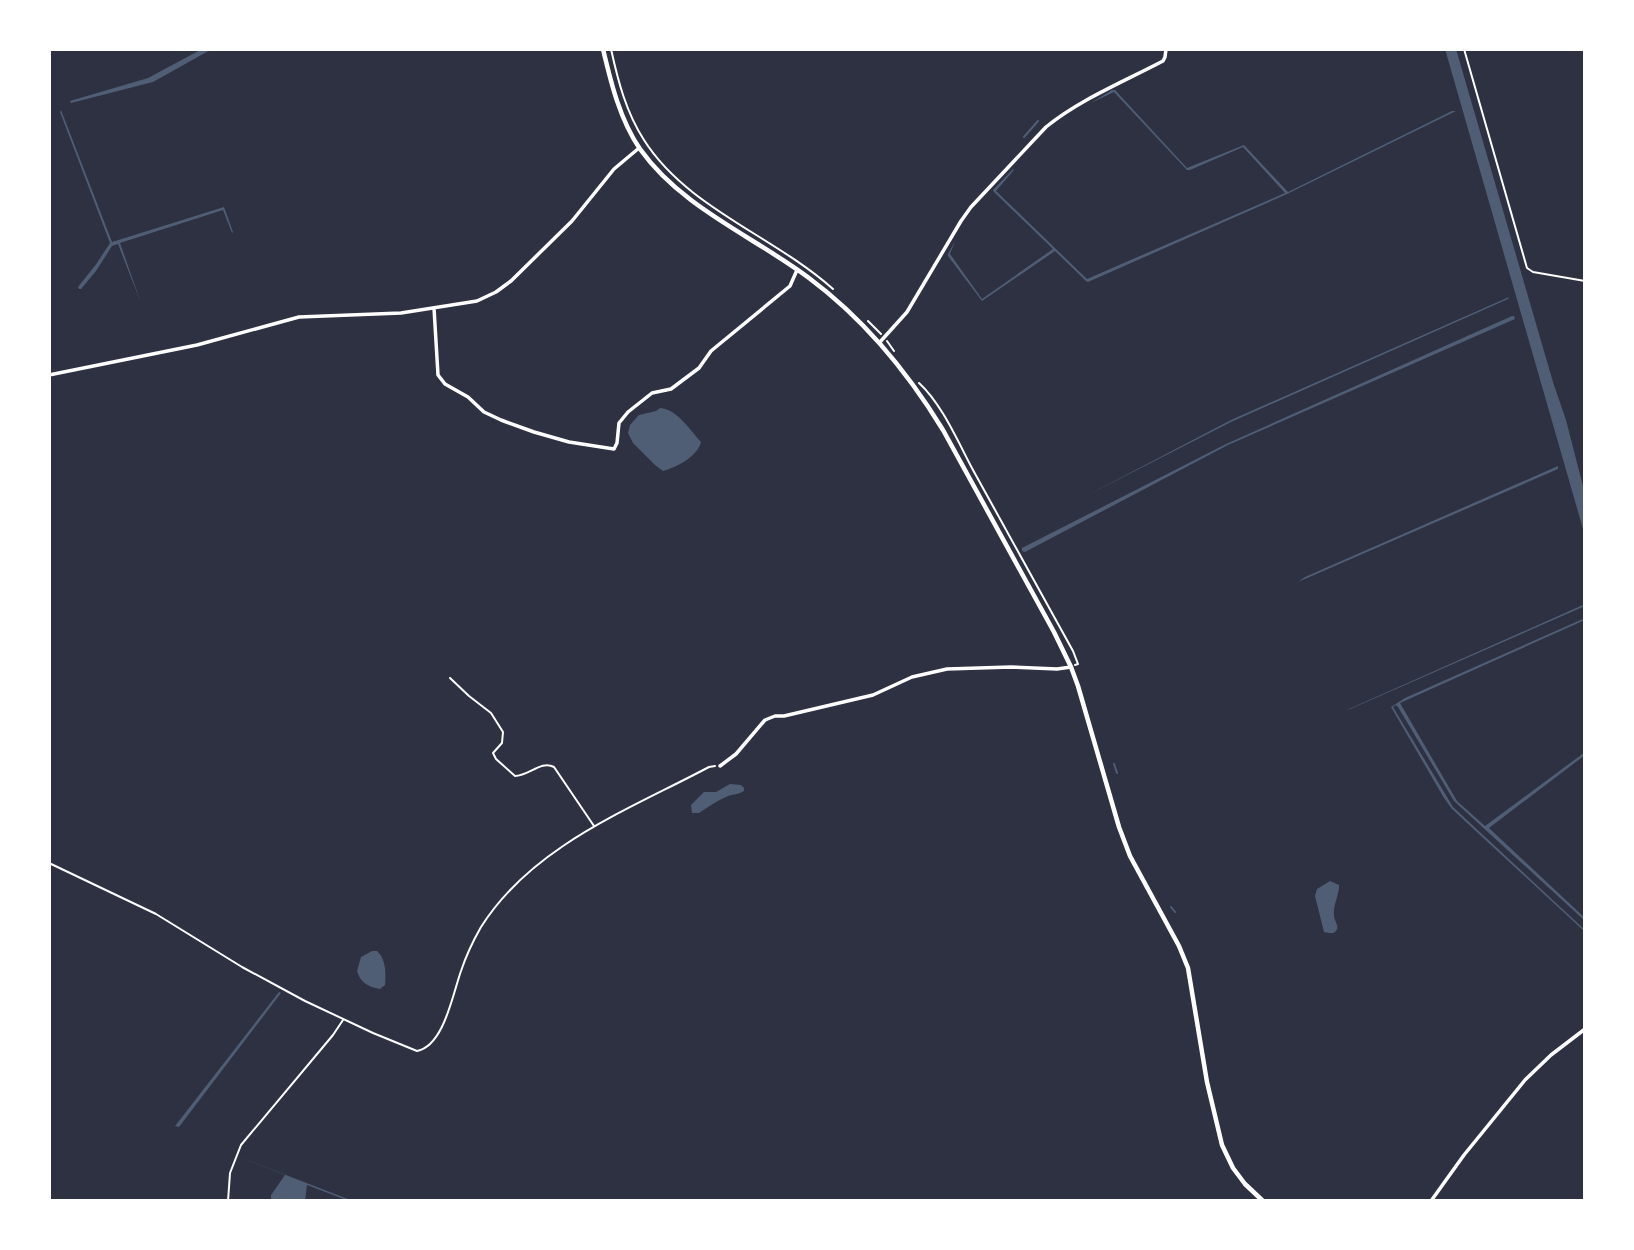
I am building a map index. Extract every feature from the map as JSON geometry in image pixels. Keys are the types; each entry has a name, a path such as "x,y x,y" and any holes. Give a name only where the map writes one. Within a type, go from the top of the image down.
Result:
{"street":[{"path":"603,49 623,117 639,148 661,174 684,196 823,289 880,342 924,399 943,430 1071,667 1130,856 1179,946 1188,968 1205,1069 1222,1145 1240,1178 1263,1201"},
{"path":"880,342 907,312 971,207 1046,127 1078,106 1163,61 1166,49"},
{"path":"49,375 197,345 299,317 434,309 477,301 511,281 572,221 614,169 639,148"},
{"path":"434,309 437,368 442,381 468,397 492,417 569,442 614,449 619,423 628,412 652,393 671,389 699,368 711,351 790,286 797,270"},
{"path":"720,766 736,754 765,720 873,695 926,673 956,668 1071,667"},
{"path":"1431,1201 1464,1155 1525,1080 1551,1055 1585,1030"}],"path":[{"path":"611,49 626,104 644,141 666,168 692,191 801,264"},
{"path":"1464,49 1527,268 1533,272 1585,281"},
{"path":"450,678 491,713 503,732 502,743 493,753 496,759 515,776 550,765 594,827"},
{"path":"49,863 150,911 255,975 305,1001 416,1052 427,1047 448,1014 462,967 480,929 492,911 522,879 553,852 594,827 709,767 720,766"},
{"path":"228,1201 230,1173 241,1145 334,1035 344,1019"}],"water":[{"path":"202,49 212,49 153,82 71,103 70,101 148,78"},
{"path":"1445,49 1456,49 1566,420 1585,494 1585,536"},
{"path":"1115,90 1187,168 1244,145 1288,192 1456,111 1287,194 1088,282 1055,251 982,301 948,256 955,241 950,254 982,299 1053,249 993,190 1013,169 996,191 1087,279 1285,193 1243,147 1187,170 1114,92 1091,103"},
{"path":"61,110 112,242 224,207 233,232 223,210 120,243 141,303 118,244 112,246 96,271 79,289 110,243"},
{"path":"1509,297 1231,422 1084,497 1231,420"},
{"path":"1512,316 1515,319 1228,445 1025,552 1022,551 1022,548 1226,444"},
{"path":"660,408 678,416 701,442 691,457 663,471 633,443 628,433 630,425 639,415"},
{"path":"1558,466 1558,469 1298,582 1305,577"},
{"path":"1585,606 1348,710 1349,709"},
{"path":"1585,618 1400,703 1457,801 1485,826 1585,752 1585,755 1489,828 1585,918 1585,921 1454,801 1398,707 1393,707 1453,807 1585,932 1452,809 1391,707 1405,698"},
{"path":"730,784 741,785 744,791 728,796 699,813 692,813 691,805 704,792 716,792"},
{"path":"1330,881 1339,885 1334,912 1337,928 1331,933 1324,932 1315,896 1317,889"},
{"path":"372,951 380,954 385,967 385,985 380,989 365,983 357,971 361,957"},
{"path":"279,992 281,993 179,1127 175,1126"},
{"path":"239,1157 353,1201 307,1185 305,1201 271,1201 271,1195 285,1175"}],"waterway":[{"path":"1024,137 1038,121"},
{"path":"1114,764 1117,773"},
{"path":"1171,907 1175,912"}]}
